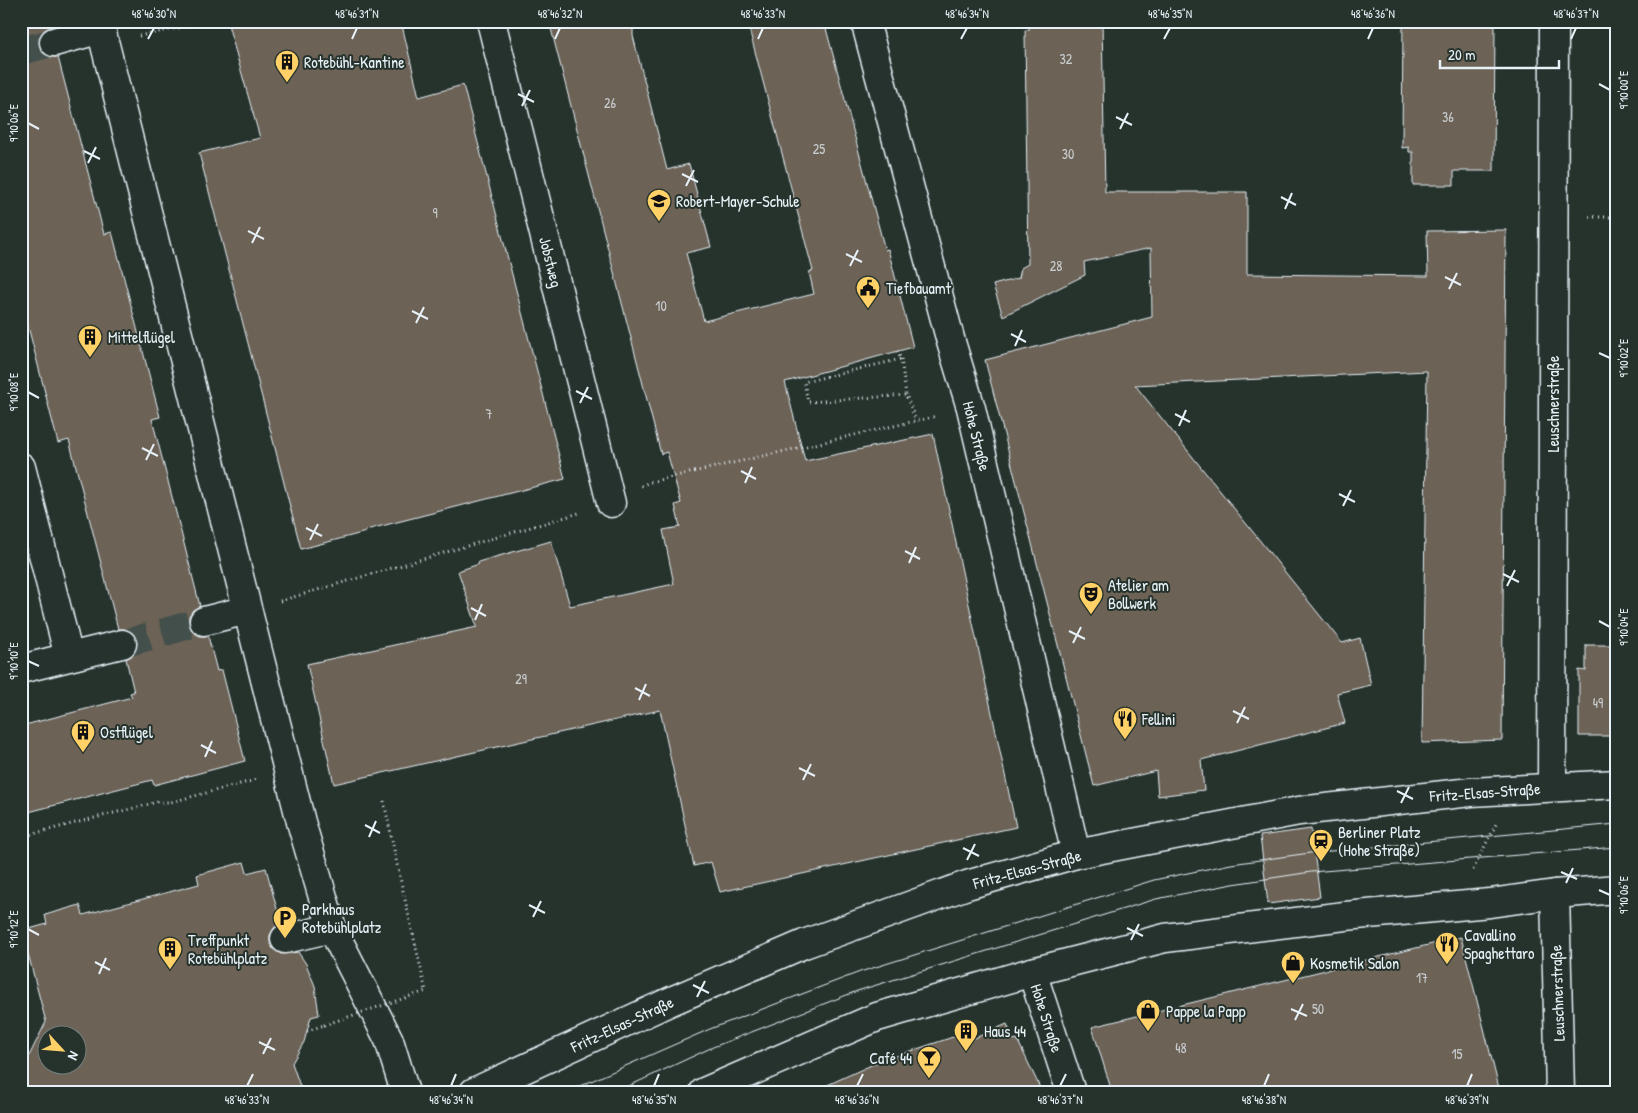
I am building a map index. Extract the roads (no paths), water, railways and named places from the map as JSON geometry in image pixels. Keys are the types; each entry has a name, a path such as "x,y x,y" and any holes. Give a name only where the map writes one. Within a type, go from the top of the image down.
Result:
{"street":[{"name":"Jobstweg","path":"491,21 611,504"},
{"name":"Hohe Straße","path":"866,21 951,342 971,408 1076,854"},
{"name":"Leuschnerstraße","path":"1552,787 1554,21"},
{"path":"54,42 100,25 287,771 332,928 389,1040 405,1092"},
{"path":"21,467 69,657"},
{"path":"204,622 247,610"},
{"path":"21,669 122,644"},
{"name":"Fritz-Elsas-Straße","path":"474,1092 669,1002 804,944 967,885 1076,854 1299,810 1471,792 1617,784"},
{"path":"704,1092 877,1017 1032,972 1165,938 1345,916 1617,889"},
{"name":"Leuschnerstraße","path":"1555,894 1560,1092"},
{"path":"285,939 332,928"},
{"name":"Hohe Straße","path":"1032,972 1071,1092"}],"tunnel":[{"path":"21,51 54,42"},
{"path":"122,644 204,621"}],"tram line":[{"path":"566,1092 710,1029 860,972 1154,880 1231,864 1310,853 1617,824"},
{"path":"616,1092 713,1047 857,991 1156,899 1233,884 1311,872 1617,847"}],"place":[{"name":"Rotebühl-Kantine","path":"287,83"},
{"name":"Robert-Mayer-Schule","path":"659,222"},
{"name":"Tiefbauamt","path":"868,309"},
{"name":"Mittelflügel","path":"90,358"},
{"name":"Atelier am Bollwerk","path":"1091,615"},
{"name":"Fellini","path":"1125,740"},
{"name":"Ostflügel","path":"83,753"},
{"name":"Berliner Platz (Hohe Straße)","path":"1321,862"},
{"name":"Parkhaus Rotebühlplatz","path":"285,939"},
{"name":"Cavallino Spaghettaro","path":"1447,965"},
{"name":"Treffpunkt Rotebühlplatz","path":"170,970"},
{"name":"Kosmetik Salon","path":"1293,984"},
{"name":"Pappe la Papp","path":"1148,1032"},
{"name":"Haus 44","path":"966,1052"},
{"name":"Café 44","path":"929,1079"}]}
